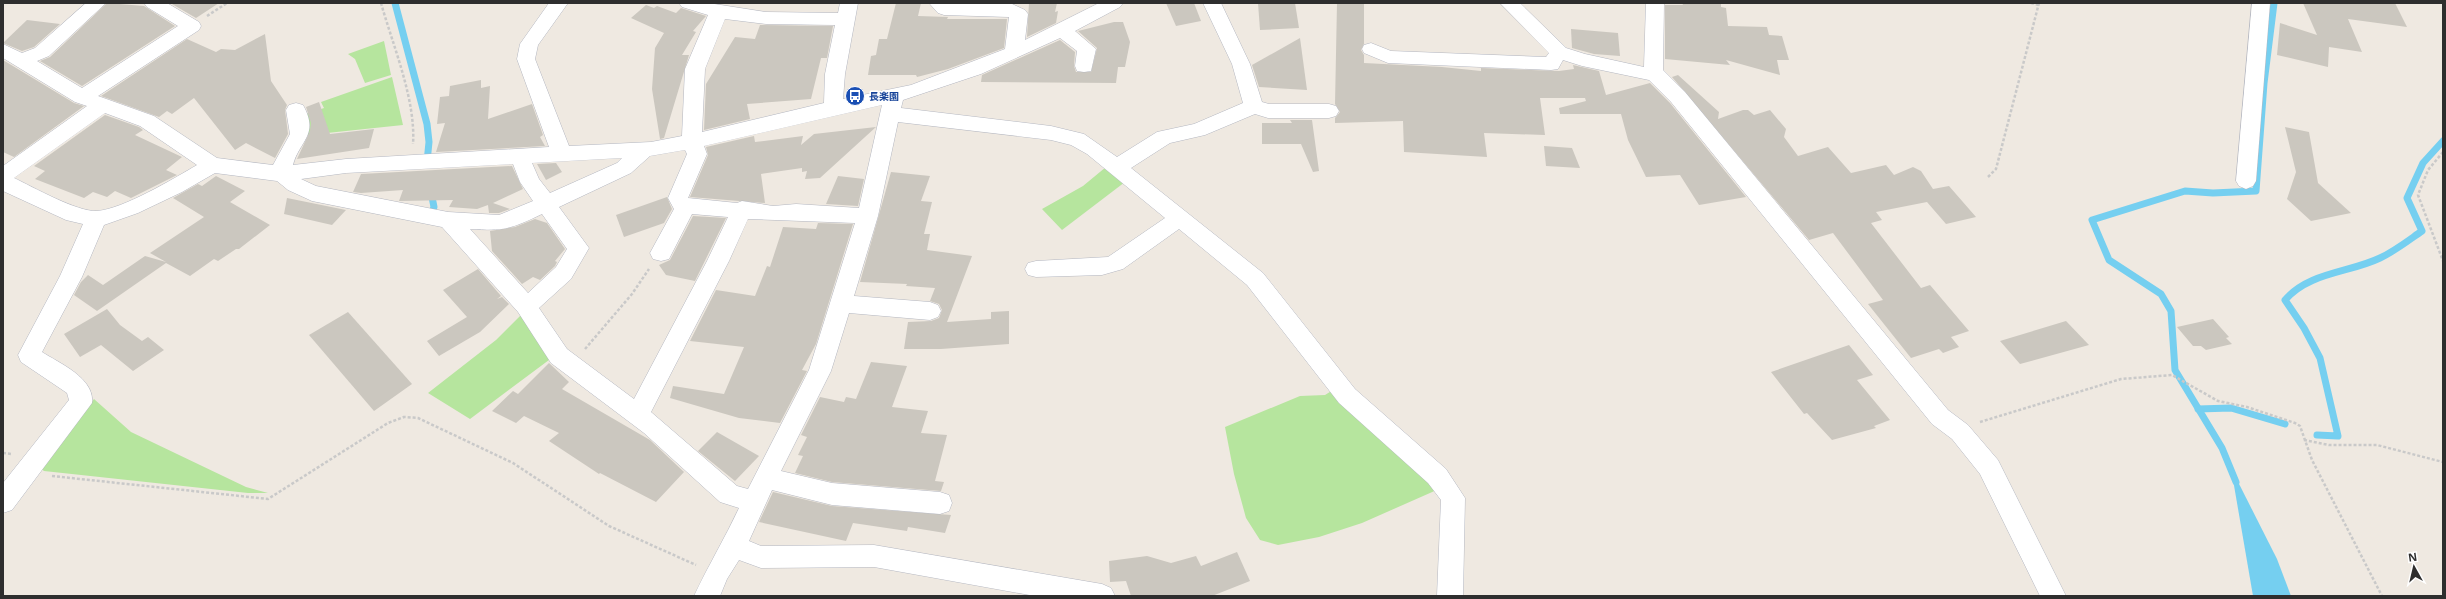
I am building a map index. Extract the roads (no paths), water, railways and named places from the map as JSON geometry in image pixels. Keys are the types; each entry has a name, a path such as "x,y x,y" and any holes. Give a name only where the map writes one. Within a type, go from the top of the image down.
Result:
{"street":[{"path":"20,61 42,52 97,3"},
{"path":"82,97 192,26 152,3"},
{"path":"559,3 529,44 526,59 562,155"},
{"path":"688,3 719,12 764,10 847,11 835,74 833,108"},
{"path":"938,3 944,9 1010,10 1019,14 1014,52"},
{"path":"707,596 718,571 734,547 765,478 820,371 868,216 893,106 928,86 1014,52 1062,30 1114,3"},
{"path":"1212,3 1241,64 1254,106"},
{"path":"1509,3 1559,52 1582,60 1647,74 1653,72"},
{"path":"1655,3 1653,72 1678,98 1890,358 1940,416 1960,432 1989,467 2053,596"},
{"path":"2246,181 2261,3"},
{"path":"719,12 695,69 692,142 697,154 678,198 682,204 742,209 773,214 796,212 868,216"},
{"path":"1062,30 1087,49 1084,66"},
{"path":"1371,49 1388,57 1550,64 1559,52"},
{"path":"3,50 82,97 147,121 212,165 282,174 346,166 562,155 644,149 692,142 833,108 893,106 1051,133 1077,139 1116,167 1255,279 1347,396 1437,476 1453,498 1450,596"},
{"path":"3,176 103,105"},
{"path":"1116,167 1164,137 1198,130 1254,106 1268,111 1329,111"},
{"path":"282,174 283,163 300,134 296,110"},
{"path":"282,174 295,185 312,193 448,220 499,223 511,220 624,168 644,149"},
{"path":"520,157 530,182 578,248 576,257 568,268 547,290 526,306"},
{"path":"3,182 73,214 96,219 113,216 131,208 175,187 212,165"},
{"path":"661,253 686,205"},
{"path":"638,414 672,350 742,209"},
{"path":"1036,269 1102,267 1115,263 1180,218"},
{"path":"3,502 80,403 81,396 75,386 29,355 71,277 96,219"},
{"path":"448,220 492,266 526,306 559,356 638,414 729,494 755,502"},
{"path":"842,304 930,311"},
{"path":"765,478 832,494 940,503"},
{"path":"734,547 761,557 874,556 1102,596"}],"water":[{"path":"2231,468 2277,559 2291,596 2253,596"}],"waterway":[{"path":"395,3 427,124 429,142 427,162"},
{"path":"2198,409 2175,370 2171,311 2161,294 2109,260 2092,220 2185,191 2213,193 2256,191 2264,83 2274,3"},
{"path":"2317,435 2338,436 2320,358 2304,328 2285,300 2295,291 2317,278 2380,258 2422,231 2407,198 2423,163 2443,141"},
{"path":"430,217 434,207 431,192"},
{"path":"2198,409 2231,408 2285,424"},
{"path":"2198,409 2222,448 2236,482"}],"place":[{"name":"長楽園","path":"855,96"}]}
